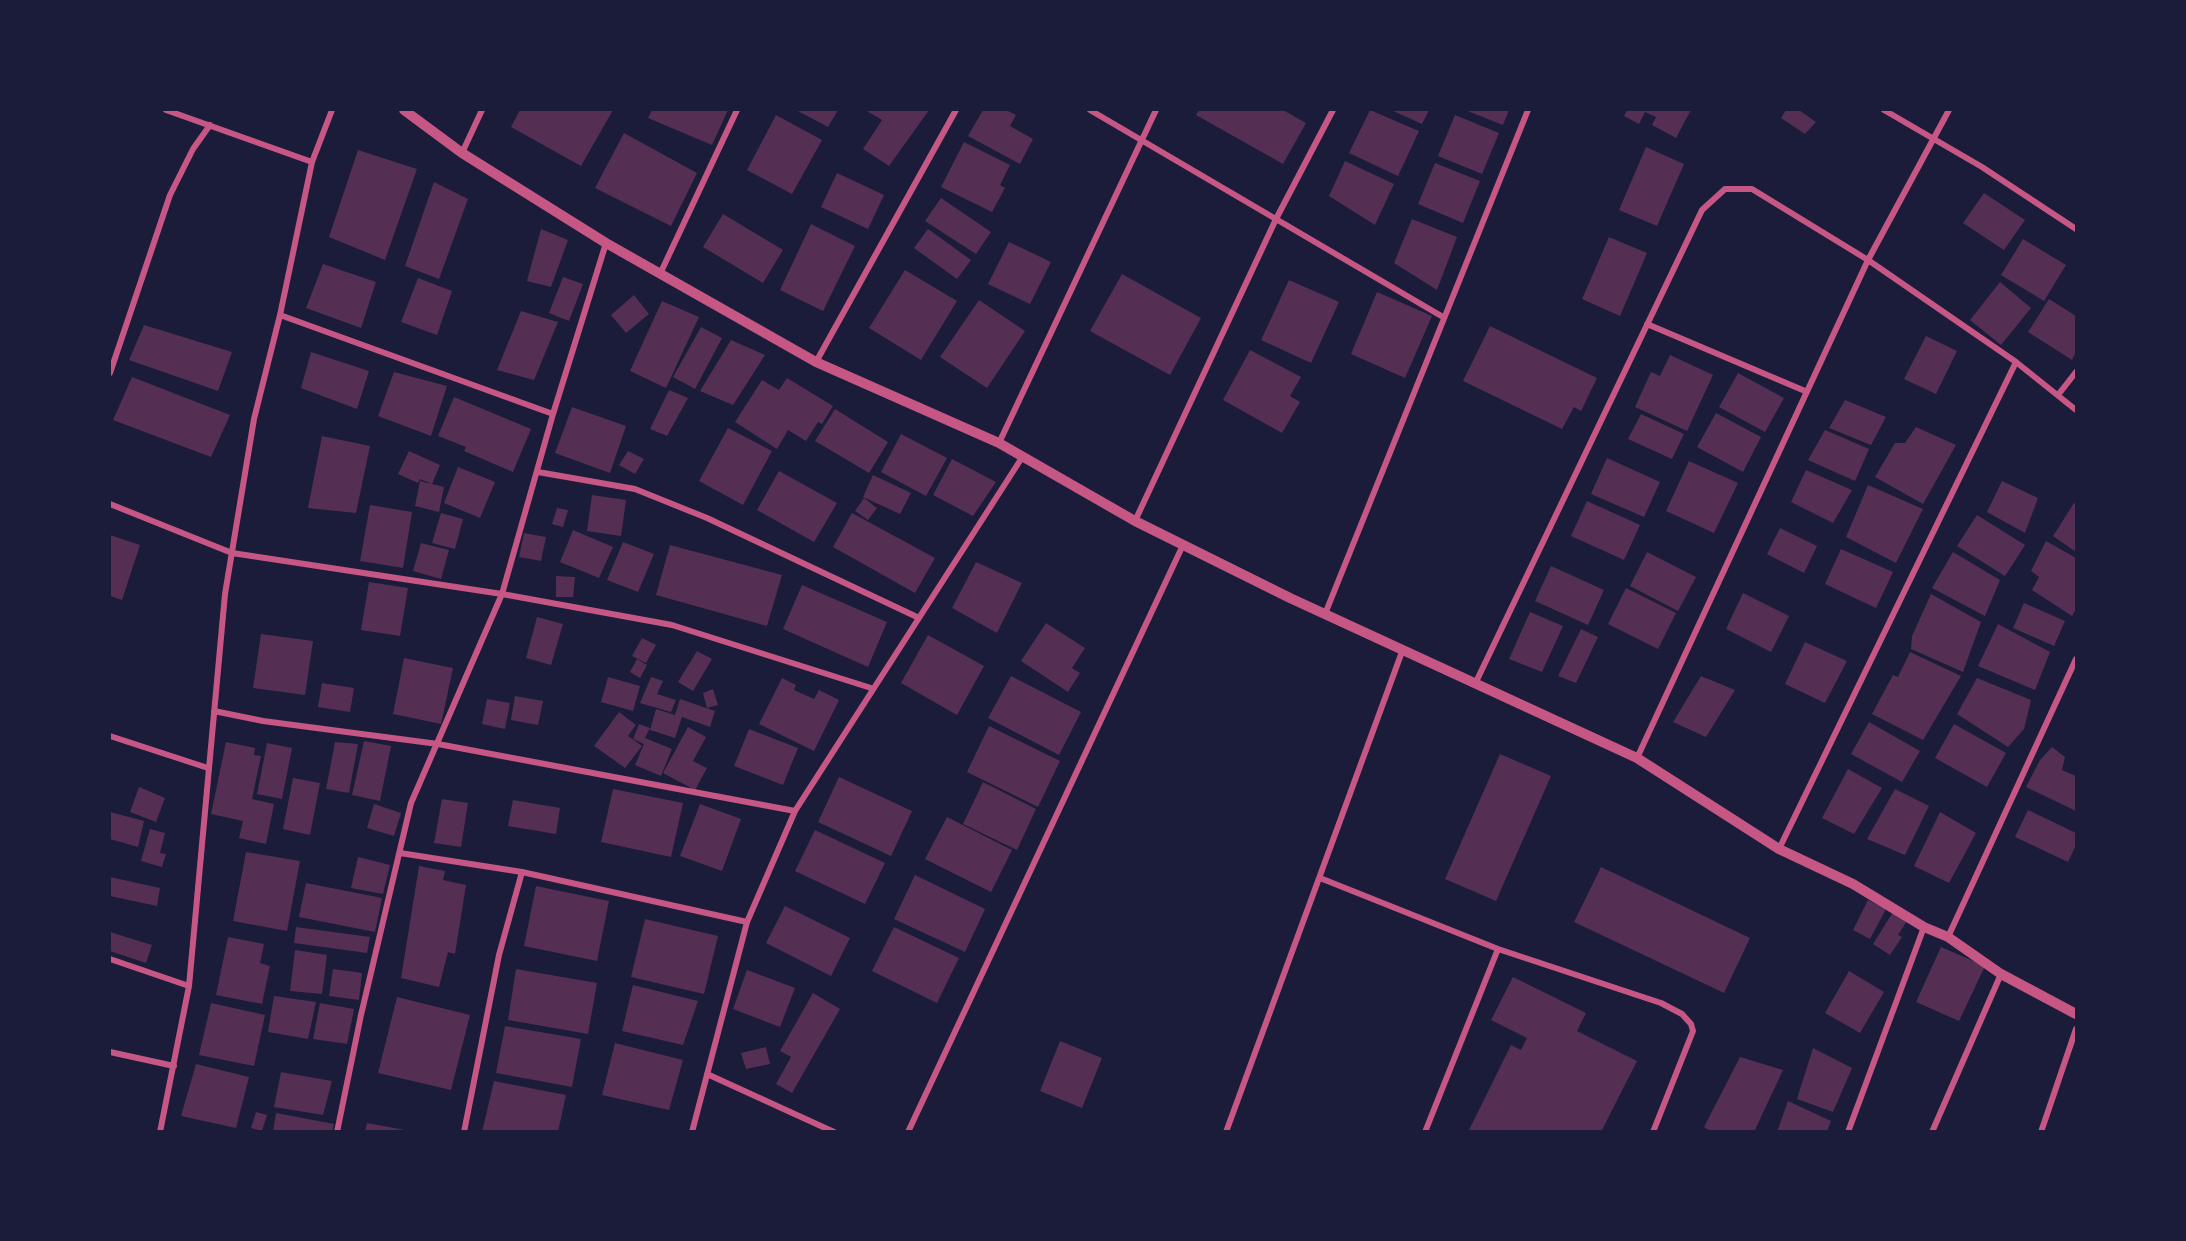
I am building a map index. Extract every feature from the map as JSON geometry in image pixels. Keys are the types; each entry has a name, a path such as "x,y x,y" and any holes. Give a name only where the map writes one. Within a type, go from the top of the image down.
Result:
{"street":[{"path":"166,110 312,162"},
{"path":"160,1131 189,986 225,594 254,419 280,315 312,162 332,110"},
{"path":"404,110 462,153 606,243 816,362 999,443 1135,520 1183,544 1325,614 1636,758 1779,849 1853,884 1924,927 1948,937 2001,974 2076,1014"},
{"path":"462,153 482,110"},
{"path":"660,274 737,110"},
{"path":"816,362 956,110"},
{"path":"1090,110 1443,317"},
{"path":"999,443 1156,110"},
{"path":"1135,520 1276,219 1333,110"},
{"path":"1325,614 1528,110"},
{"path":"1884,110 1982,166 2076,229"},
{"path":"1636,758 1868,260 1949,110"},
{"path":"110,373 171,195 193,149 210,125"},
{"path":"1475,684 1702,210 1725,189 1752,189 1868,260 2016,362 2076,410"},
{"path":"337,1131 360,1015 411,803 502,594 553,414 606,243"},
{"path":"280,315 553,414"},
{"path":"1647,324 1805,391"},
{"path":"1779,849 2016,362"},
{"path":"2058,395 2076,372"},
{"path":"692,1131 747,922 795,810 871,688 1023,456"},
{"path":"538,472 634,489 707,518 917,618"},
{"path":"110,504 232,553 502,594 672,625 871,688"},
{"path":"908,1131 1183,544"},
{"path":"1226,1131 1404,649"},
{"path":"1948,937 2076,659"},
{"path":"214,711 263,721 438,744 795,810"},
{"path":"110,736 208,768"},
{"path":"400,853 522,872 747,922"},
{"path":"464,1131 499,955 522,872"},
{"path":"1320,878 1498,949 1661,1003 1682,1014 1691,1024 1693,1031 1653,1131"},
{"path":"1848,1131 1924,927"},
{"path":"1425,1131 1498,949"},
{"path":"110,959 189,986"},
{"path":"1932,1131 2001,974"},
{"path":"2041,1131 2076,1029"},
{"path":"110,1052 174,1066"},
{"path":"707,1074 834,1131"}],"building":[{"path":"520,110 613,110 581,166 511,127"},
{"path":"652,110 728,110 712,145 648,118"},
{"path":"796,110 838,110 828,127"},
{"path":"865,110 929,110 889,166 863,149 882,120"},
{"path":"983,110 1006,110 1016,115 1010,126 1033,139 1020,164 968,136"},
{"path":"1199,110 1283,110 1306,123 1283,164 1196,115"},
{"path":"1370,110 1419,131 1398,176 1349,153"},
{"path":"1391,110 1429,110 1422,124"},
{"path":"1465,110 1509,110 1503,125"},
{"path":"1627,110 1691,110 1676,138 1652,125 1656,117 1645,112 1639,124 1624,116"},
{"path":"1786,110 1799,110 1816,122 1805,134 1781,118"},
{"path":"776,115 822,140 792,194 747,170"},
{"path":"1455,115 1499,133 1482,174 1438,156"},
{"path":"624,133 697,173 671,226 595,188"},
{"path":"964,142 1010,165 1000,185 1005,188 992,212 941,187"},
{"path":"1646,147 1684,164 1657,226 1619,210"},
{"path":"358,150 417,169 385,260 329,237"},
{"path":"1345,161 1394,184 1375,225 1329,196"},
{"path":"1435,163 1480,181 1463,223 1418,204"},
{"path":"837,173 884,195 868,229 821,207"},
{"path":"434,182 468,199 439,279 405,266"},
{"path":"1984,193 2025,220 2004,250 1963,223"},
{"path":"941,198 991,232 976,254 925,221"},
{"path":"723,214 783,250 763,283 703,247"},
{"path":"1412,219 1457,237 1437,290 1394,263"},
{"path":"811,224 855,246 823,311 780,290"},
{"path":"541,229 568,240 551,287 527,281"},
{"path":"928,229 971,260 957,279 914,248"},
{"path":"1609,237 1647,253 1620,316 1582,299"},
{"path":"2023,239 2066,265 2044,301 2001,275"},
{"path":"1009,242 1051,262 1030,304 988,284"},
{"path":"323,264 376,282 361,328 306,308"},
{"path":"905,270 957,301 921,360 869,328"},
{"path":"1122,274 1201,318 1170,375 1090,331"},
{"path":"563,277 583,284 569,321 549,313"},
{"path":"418,278 452,291 437,335 401,322"},
{"path":"1289,280 1339,302 1311,363 1261,340"},
{"path":"2000,282 2031,308 2001,345 1970,320"},
{"path":"1377,292 1432,316 1405,378 1351,354"},
{"path":"634,295 649,314 626,333 611,315"},
{"path":"2049,299 2076,316 2076,352 2072,360 2028,332"},
{"path":"979,300 1025,331 987,388 940,357"},
{"path":"662,301 699,317 666,388 630,371"},
{"path":"521,311 558,322 534,380 497,370"},
{"path":"144,325 232,352 218,391 129,360"},
{"path":"1490,326 1597,378 1581,411 1574,407 1562,429 1463,381"},
{"path":"701,327 722,338 695,389 673,377"},
{"path":"1926,336 1957,351 1936,394 1904,379"},
{"path":"731,340 765,355 733,405 700,391"},
{"path":"1250,350 1301,377 1290,396 1300,402 1282,433 1223,400"},
{"path":"311,352 369,371 357,409 301,388"},
{"path":"1670,355 1713,375 1687,431 1635,407 1651,372 1660,376"},
{"path":"394,372 447,386 431,436 378,416"},
{"path":"1738,373 1784,398 1765,432 1719,407"},
{"path":"132,377 230,415 211,457 113,420"},
{"path":"787,378 833,406 822,424 818,422 806,441 788,430 777,449 735,422 762,380 779,390"},
{"path":"669,390 688,398 667,436 650,429"},
{"path":"454,397 531,429 513,472 464,451 466,447 438,436"},
{"path":"1845,400 1886,417 1871,445 1829,428"},
{"path":"572,407 626,426 610,473 555,453"},
{"path":"835,409 888,442 869,473 815,441"},
{"path":"1716,413 1761,437 1743,472 1697,447"},
{"path":"1641,414 1684,434 1672,459 1628,439"},
{"path":"1916,427 1956,445 1923,504 1875,477 1895,443 1905,443"},
{"path":"728,428 772,451 743,505 699,481"},
{"path":"1825,430 1869,449 1855,481 1808,460"},
{"path":"901,434 947,458 926,496 881,472"},
{"path":"322,436 370,446 356,513 308,508"},
{"path":"409,451 440,465 432,484 420,479 418,483 398,474"},
{"path":"628,451 644,459 635,474 619,465"},
{"path":"1607,458 1660,482 1644,517 1591,494"},
{"path":"952,459 996,482 973,516 933,495"},
{"path":"1689,461 1738,483 1714,533 1666,511"},
{"path":"458,467 495,482 480,518 444,503"},
{"path":"1806,470 1852,490 1833,523 1791,502"},
{"path":"779,471 837,503 814,542 757,510"},
{"path":"873,475 911,493 900,514 863,497"},
{"path":"420,481 444,487 439,512 415,506"},
{"path":"2002,481 2038,498 2025,533 1987,512"},
{"path":"1868,485 1923,509 1896,563 1846,537"},
{"path":"592,495 626,500 621,536 587,531"},
{"path":"864,498 877,508 868,520 855,511"},
{"path":"1587,501 1640,525 1624,560 1571,536"},
{"path":"2074,503 2076,504 2076,552 2053,536"},
{"path":"370,505 412,512 403,568 360,561"},
{"path":"557,508 568,510 563,527 552,524"},
{"path":"441,513 463,519 455,549 432,543"},
{"path":"852,513 935,558 915,593 833,547"},
{"path":"1977,515 2025,545 2005,576 1957,546"},
{"path":"1780,528 1817,546 1804,573 1767,554"},
{"path":"573,530 613,547 599,578 560,562"},
{"path":"524,533 546,537 541,561 519,557"},
{"path":"110,535 140,545 122,600 110,596"},
{"path":"2046,541 2076,558 2076,609 2072,616 2032,590 2039,577 2031,571"},
{"path":"623,542 654,554 638,592 607,580"},
{"path":"421,543 449,550 441,579 413,571"},
{"path":"670,545 782,575 767,626 656,595"},
{"path":"1841,549 1893,572 1876,608 1825,584"},
{"path":"1647,552 1696,577 1678,611 1630,586"},
{"path":"1953,552 2000,580 1985,616 1932,588"},
{"path":"976,562 1022,583 997,633 952,608"},
{"path":"1551,566 1604,590 1588,625 1535,601"},
{"path":"556,576 575,577 573,597 556,597"},
{"path":"369,582 408,588 400,636 361,630"},
{"path":"802,585 887,622 868,667 783,629"},
{"path":"1626,588 1676,613 1658,649 1608,624"},
{"path":"1743,593 1789,616 1771,652 1726,629"},
{"path":"1931,594 1981,622 1963,672 1911,649 1912,636"},
{"path":"2024,603 2065,621 2054,646 2013,628"},
{"path":"1530,612 1563,626 1542,672 1509,659"},
{"path":"537,617 563,624 551,665 526,658"},
{"path":"1046,623 1085,648 1072,668 1080,673 1068,692 1021,661"},
{"path":"1998,624 2050,652 2035,690 1978,666"},
{"path":"1581,629 1598,637 1576,683 1558,676"},
{"path":"261,634 313,641 305,695 253,688"},
{"path":"928,635 984,666 957,715 901,683"},
{"path":"642,638 656,645 646,663 632,656"},
{"path":"1805,642 1847,661 1825,703 1785,684"},
{"path":"697,651 712,659 693,691 678,682"},
{"path":"1910,652 1961,676 1923,740 1872,714 1893,675 1898,677"},
{"path":"404,658 453,668 441,724 393,714"},
{"path":"637,659 647,665 640,678 630,672"},
{"path":"1011,676 1081,712 1059,755 988,718"},
{"path":"1701,676 1735,690 1706,737 1673,722"},
{"path":"608,677 640,686 633,711 601,702"},
{"path":"651,677 663,681 657,694 676,700 671,712 640,703"},
{"path":"782,678 796,685 794,690 814,699 819,690 839,700 814,751 759,724"},
{"path":"1977,678 2031,700 2024,729 2008,747 1957,714"},
{"path":"322,683 354,688 350,712 318,707"},
{"path":"713,689 718,705 707,708 703,693"},
{"path":"515,696 543,701 538,725 511,720"},
{"path":"487,699 510,703 505,729 482,724"},
{"path":"680,699 715,711 710,727 682,717 675,738 650,730 656,709 675,715"},
{"path":"619,712 636,725 628,736 642,746 625,768 594,746"},
{"path":"1869,722 1920,751 1902,782 1851,754"},
{"path":"639,724 650,728 645,738 672,749 661,776 635,765 644,744 633,739"},
{"path":"1954,724 2006,753 1987,787 1935,758"},
{"path":"989,726 1060,761 1038,807 967,772"},
{"path":"688,727 706,737 693,761 707,768 695,790 663,773"},
{"path":"749,729 798,748 783,785 734,766"},
{"path":"364,741 391,746 380,801 352,795"},
{"path":"226,742 255,748 254,755 261,756 252,799 274,804 266,844 239,838 243,821 211,814"},
{"path":"335,742 358,744 349,793 326,789"},
{"path":"267,743 292,748 282,799 257,794"},
{"path":"2052,747 2065,757 2062,770 2076,776 2076,811 2026,787 2040,760"},
{"path":"1500,754 1551,776 1496,901 1445,879"},
{"path":"1848,769 1882,788 1854,834 1822,818"},
{"path":"839,777 912,811 891,856 818,822"},
{"path":"293,778 320,783 310,835 283,829"},
{"path":"983,782 1036,809 1017,850 963,824"},
{"path":"139,787 165,798 156,822 130,812"},
{"path":"613,789 683,803 671,857 601,842"},
{"path":"1895,789 1929,806 1905,855 1867,839"},
{"path":"442,799 468,803 461,847 434,843"},
{"path":"513,800 560,808 556,834 508,826"},
{"path":"374,804 401,813 394,836 367,828"},
{"path":"700,804 741,819 722,871 680,856"},
{"path":"2028,810 2076,833 2076,845 2068,862 2015,837"},
{"path":"110,812 144,821 138,847 110,839"},
{"path":"1940,812 1976,833 1949,883 1914,866"},
{"path":"947,817 1012,850 991,892 925,859"},
{"path":"150,829 165,833 160,853 166,854 162,867 141,861"},
{"path":"815,830 885,863 865,904 795,871"},
{"path":"246,852 300,861 287,931 233,921"},
{"path":"358,857 390,865 383,894 351,888"},
{"path":"419,866 445,871 443,880 466,885 455,954 448,952 439,987 401,978"},
{"path":"1601,867 1750,938 1724,993 1574,922"},
{"path":"915,875 985,909 965,952 894,919"},
{"path":"110,877 160,888 157,906 110,896"},
{"path":"306,883 382,898 375,932 299,917"},
{"path":"536,886 609,901 597,961 524,946"},
{"path":"1868,900 1886,909 1870,939 1853,930"},
{"path":"785,906 850,938 831,976 766,943"},
{"path":"1893,912 1907,921 1898,935 1902,937 1890,955 1873,944"},
{"path":"645,919 718,936 704,994 631,977"},
{"path":"296,927 370,937 367,953 294,943"},
{"path":"894,927 959,958 937,1003 872,971"},
{"path":"110,932 152,945 146,963 110,951"},
{"path":"228,937 264,944 260,963 270,966 262,1004 216,995"},
{"path":"1941,947 1985,966 1959,1021 1916,1002"},
{"path":"295,950 327,955 322,994 290,991"},
{"path":"333,969 362,973 359,1000 329,996"},
{"path":"516,969 597,983 588,1034 508,1020"},
{"path":"747,970 795,988 780,1027 733,1009"},
{"path":"1849,971 1884,992 1860,1033 1825,1013"},
{"path":"1513,977 1586,1013 1577,1031 1637,1061 1601,1132 1468,1132 1511,1045 1521,1050 1527,1038 1491,1020"},
{"path":"633,985 698,1001 683,1045 622,1031"},
{"path":"813,993 840,1009 792,1093 776,1084 791,1057 780,1051"},
{"path":"274,996 316,1002 308,1039 268,1032"},
{"path":"397,997 470,1015 451,1090 378,1073"},
{"path":"211,1003 265,1015 254,1066 199,1055"},
{"path":"320,1003 354,1009 347,1044 313,1039"},
{"path":"505,1026 581,1039 572,1087 496,1073"},
{"path":"1060,1041 1102,1058 1082,1108 1040,1091"},
{"path":"615,1043 683,1060 669,1110 602,1095"},
{"path":"766,1047 770,1064 746,1069 741,1053"},
{"path":"1813,1048 1852,1068 1833,1112 1797,1099"},
{"path":"1740,1057 1783,1070 1754,1132 1712,1132 1704,1127"},
{"path":"196,1064 249,1077 236,1128 181,1116"},
{"path":"281,1072 332,1081 323,1115 274,1107"},
{"path":"494,1081 566,1095 558,1132 482,1132"},
{"path":"1788,1101 1831,1121 1827,1132 1777,1132"},
{"path":"256,1112 267,1115 262,1131 251,1128"},
{"path":"276,1113 334,1124 332,1132 273,1132"},
{"path":"367,1123 405,1130 405,1132 365,1132"}]}
